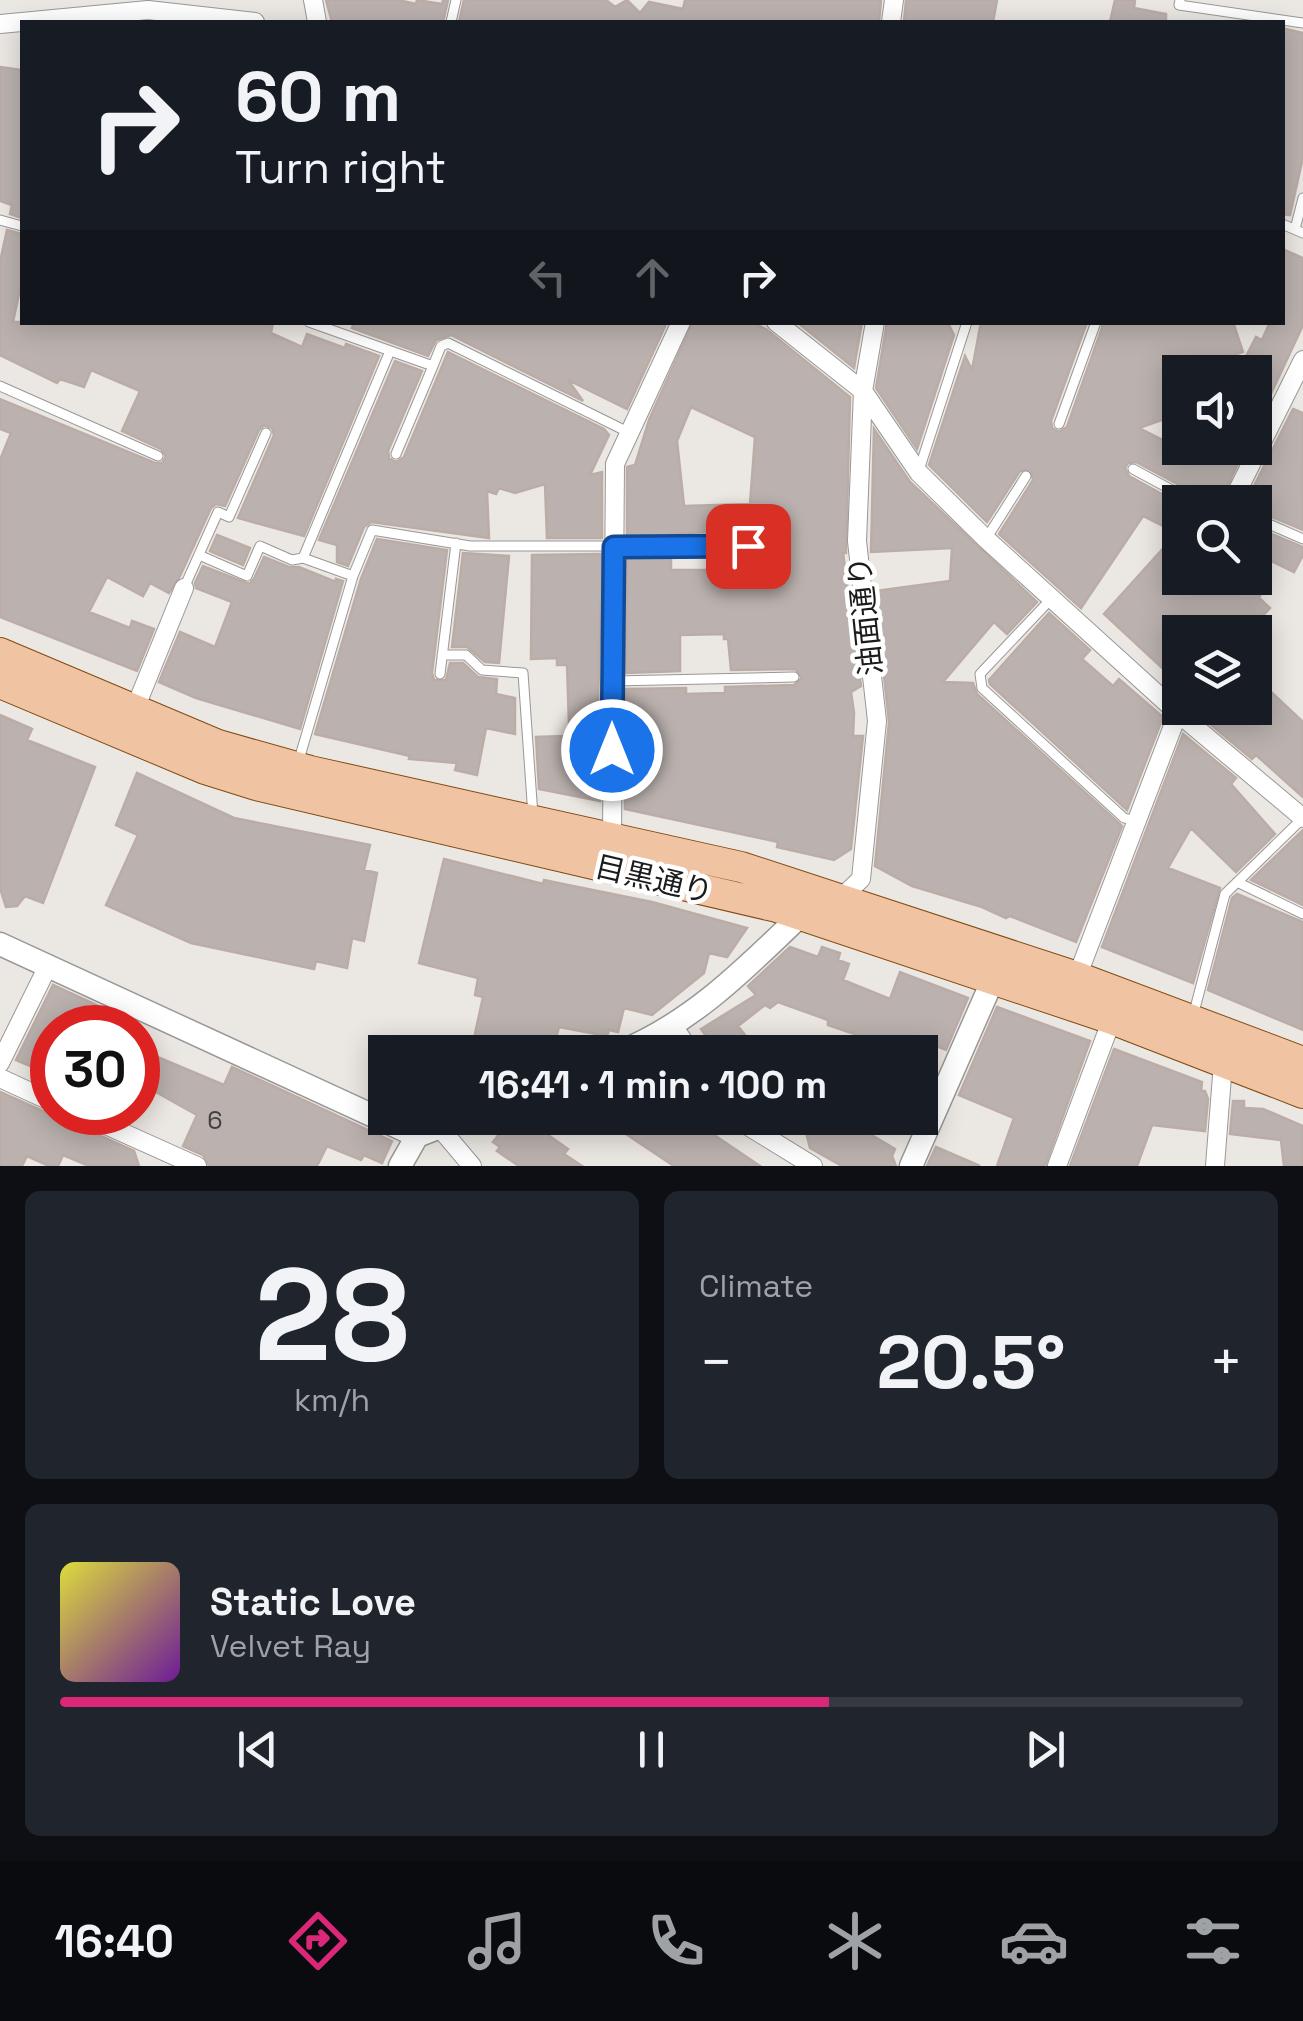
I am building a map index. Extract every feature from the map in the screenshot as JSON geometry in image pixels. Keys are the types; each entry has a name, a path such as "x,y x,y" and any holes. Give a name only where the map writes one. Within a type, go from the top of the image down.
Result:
{"main road":[{"name":"目黒通り","path":"0,653 218,745 297,767 741,867 839,900 999,966 1112,1019 1303,1093"},
{"name":"目黒通り","path":"0,683 205,769 256,785 999,966 1077,976 1303,1062"}],"street":[{"path":"39,20 138,10 236,20"},
{"path":"612,836 614,464 679,325"},
{"path":"783,325 864,392 918,472 1162,699"},
{"name":"油面通り","path":"839,900 862,880 877,721 857,541 864,392 874,325"},
{"path":"1242,485 1294,399 1303,360"},
{"path":"134,711 184,588"},
{"path":"1077,976 1173,725"},
{"path":"1192,725 1303,818"},
{"path":"655,1035 674,1026 738,975 801,915 839,900"},
{"path":"0,944 417,1136 400,1166"},
{"path":"0,1063 48,966"},
{"path":"911,1166 999,966"},
{"path":"1057,1166 1112,1019"},
{"path":"674,1026 680,1035"},
{"path":"1216,1166 1223,1063"},
{"path":"0,1078 30,1092"},
{"path":"128,1135 197,1166"},
{"path":"446,1135 472,1166"},
{"path":"764,1135 814,1166"}],"lane":[{"path":"1180,0 1179,5 1282,20"},
{"path":"1299,231 1303,198"},
{"path":"318,325 433,366"},
{"path":"343,334 346,325"},
{"path":"918,472 966,325"},
{"path":"1059,424 1095,325"},
{"path":"396,454 441,346 448,344 630,433"},
{"path":"304,558 390,351"},
{"path":"0,386 158,456"},
{"path":"184,588 218,512 229,517 266,433"},
{"path":"1132,469 1162,485"},
{"path":"986,539 1026,476"},
{"path":"1272,526 1303,540"},
{"path":"297,767 353,576 372,530 470,546 748,546"},
{"path":"440,674 456,543"},
{"path":"199,555 247,576 260,546 292,560 304,558 353,576"},
{"path":"1052,599 980,674 982,688 1124,818 1136,821"},
{"path":"442,654 466,655 482,670 523,673 533,819"},
{"path":"612,681 794,677"},
{"path":"1193,1018 1225,894 1303,818"},
{"path":"1238,882 1303,914"}],"building":[{"path":"326,0 398,0 416,4 417,0 442,4 448,0 443,20 331,20"},
{"path":"464,0 606,0 615,7 627,0 640,13 649,2 683,9 685,0 881,0 879,20 459,20"},
{"path":"906,0 997,0 993,20 904,20"},
{"path":"1115,0 1135,0 1134,8 1166,14 1166,20 1110,20"},
{"path":"1285,29 1303,33 1303,157 1290,215 1285,214"},
{"path":"0,67 20,70 20,217 10,214 12,205 0,201"},
{"path":"7,230 20,233 20,289 13,322 20,325 272,325 271,333 302,347 307,334 379,356 304,536 238,518 274,435 272,428 264,425 225,506 216,504 211,508 169,593 150,583 143,596 107,577 89,612 130,628 132,621 154,629 137,671 0,617 0,460 11,433 0,429 0,399 155,463 162,463 166,456 161,449 122,431 140,391 91,370 84,387 60,379 57,383 0,355 0,262"},
{"path":"1285,250 1303,258 1303,325 1272,392 1272,355 1247,355 1256,337 1262,340 1269,325 1285,325"},
{"path":"666,325 627,409 568,380 583,401 451,335 436,340 428,356 352,328"},
{"path":"692,325 757,325 766,329 850,397 843,553 861,686 851,692 853,736 863,736 851,849 834,860 777,847 778,842 625,809 625,737 638,736 630,703 626,703 626,689 686,688 686,694 725,693 725,687 794,685 802,678 795,669 731,670 724,634 680,635 680,671 626,673 627,554 671,554 671,570 721,570 720,554 749,554 756,547 749,538 720,538 719,531 672,534 672,538 627,538 627,467 635,465 649,420","holes":["691,407 755,437 750,504 684,506 677,441"]},
{"path":"801,325 861,325 854,368"},
{"path":"886,325 949,325 954,335 917,449 876,388"},
{"path":"980,325 1086,325 1051,421 1052,428 1059,432 1067,427 1103,325 1234,325 1243,352 1162,355 1162,420 1139,428 1162,440 1162,465 1237,465 1228,485 1179,485 1136,462 1128,463 1125,468 1129,476 1162,494 1162,526 1143,516 1081,608 999,534 1033,480 1031,470 1020,471 987,522 929,465 965,356 972,370"},
{"path":"448,352 604,429 609,435 590,475 602,472 602,538 547,538 545,484 515,493 499,488 496,494 487,491 489,538 371,522 364,527 348,566 337,562 337,545 319,540 395,361 422,371 388,451 389,458 396,462 404,457"},
{"path":"1293,409 1303,413 1303,530 1272,517 1272,485 1255,485 1265,465 1272,465 1272,451"},
{"path":"874,429 910,482 1037,602 1007,634 994,622 943,682 973,683 977,694 1122,826 1076,942 1010,916 1006,918 912,886 875,866 889,722 875,591 950,581 952,548 871,552"},
{"path":"1272,534 1303,547 1294,572 1272,561"},
{"path":"217,535 250,548 243,565 210,551"},
{"path":"377,539 447,550 434,680 446,680 450,663 463,663 478,677 497,679 496,694 515,698 515,734 486,728 477,775 455,770 457,763 409,759 410,756 315,734 361,579"},
{"path":"1162,550 1162,595 1260,595 1270,608 1263,615 1162,615 1162,668 1104,614"},
{"path":"463,553 509,556 499,663 485,662 467,647 452,647"},
{"path":"602,554 600,801 539,789 536,737 565,736 569,724 567,665 557,665 557,658 531,659 532,555"},
{"path":"264,557 343,581 300,729 196,698 159,682 180,632 215,647 232,602 196,588 203,566 249,584"},
{"path":"1049,613 1090,650 1082,659 1113,686 1119,679 1162,716 1127,810 990,684 989,680"},
{"path":"1272,693 1303,722 1303,797 1256,755 1252,759 1211,725 1272,725"},
{"path":"0,715 32,729 27,740 95,767 43,903 25,896 17,906 6,907 0,888"},
{"path":"1183,734 1236,778 1231,784 1275,834 1236,872 1191,828 1168,868 1220,888 1193,983 1102,947"},
{"path":"137,773 234,818 370,845 364,870 377,873 364,941 352,938 347,968 316,961 314,969 191,943 106,905 138,835 116,825"},
{"path":"1303,830 1303,905 1251,880"},
{"path":"444,859 543,884 544,880 652,902 747,928 727,957 709,953 704,973 652,1015 624,1008 618,1032 609,1030 607,1035 559,1027 557,1035 475,1035 483,997 475,995 478,978 419,963"},
{"path":"1237,894 1303,922 1303,1030 1208,990 1232,898"},
{"path":"790,947 818,957 822,947 840,953 838,960 849,964 843,980 890,999 900,972 968,998 946,1050 938,1047 938,1035 858,1035 778,1002 770,1008 765,1005 738,1026 745,1035 705,1035 701,1029 756,995 748,986"},
{"path":"53,985 97,1005 43,1005"},
{"path":"997,1007 1090,1041 1045,1166 997,1166 1014,1118 959,1095"},
{"path":"30,1032 30,1066 16,1060"},
{"path":"1114,1049 1202,1082 1201,1091 1205,1091 1208,1099 1205,1131 1152,1125 1137,1166 1070,1166"},
{"path":"160,1058 224,1085 232,1067 368,1130 368,1135 392,1141 382,1163 364,1155 361,1160 327,1146 317,1166 209,1166 203,1155 183,1146 197,1115 160,1094"},
{"path":"0,1092 30,1105 30,1135 99,1135 134,1151 139,1166 89,1166 63,1155 58,1166 27,1156 22,1166 0,1166"},
{"path":"1233,1101 1244,1101 1244,1108 1263,1109 1303,1126 1303,1166 1284,1166 1281,1140 1230,1134"},
{"path":"498,1135 548,1135 568,1149 564,1154 582,1166 519,1166 497,1151 500,1147 493,1142"},
{"path":"628,1135 714,1135 760,1166 674,1166"},
{"path":"807,1135 872,1135 895,1149 892,1156 896,1166 842,1166 810,1148"},
{"path":"936,1147 980,1166 927,1166"}],"route":[{"path":"612,750 614,547 748,546"}]}
